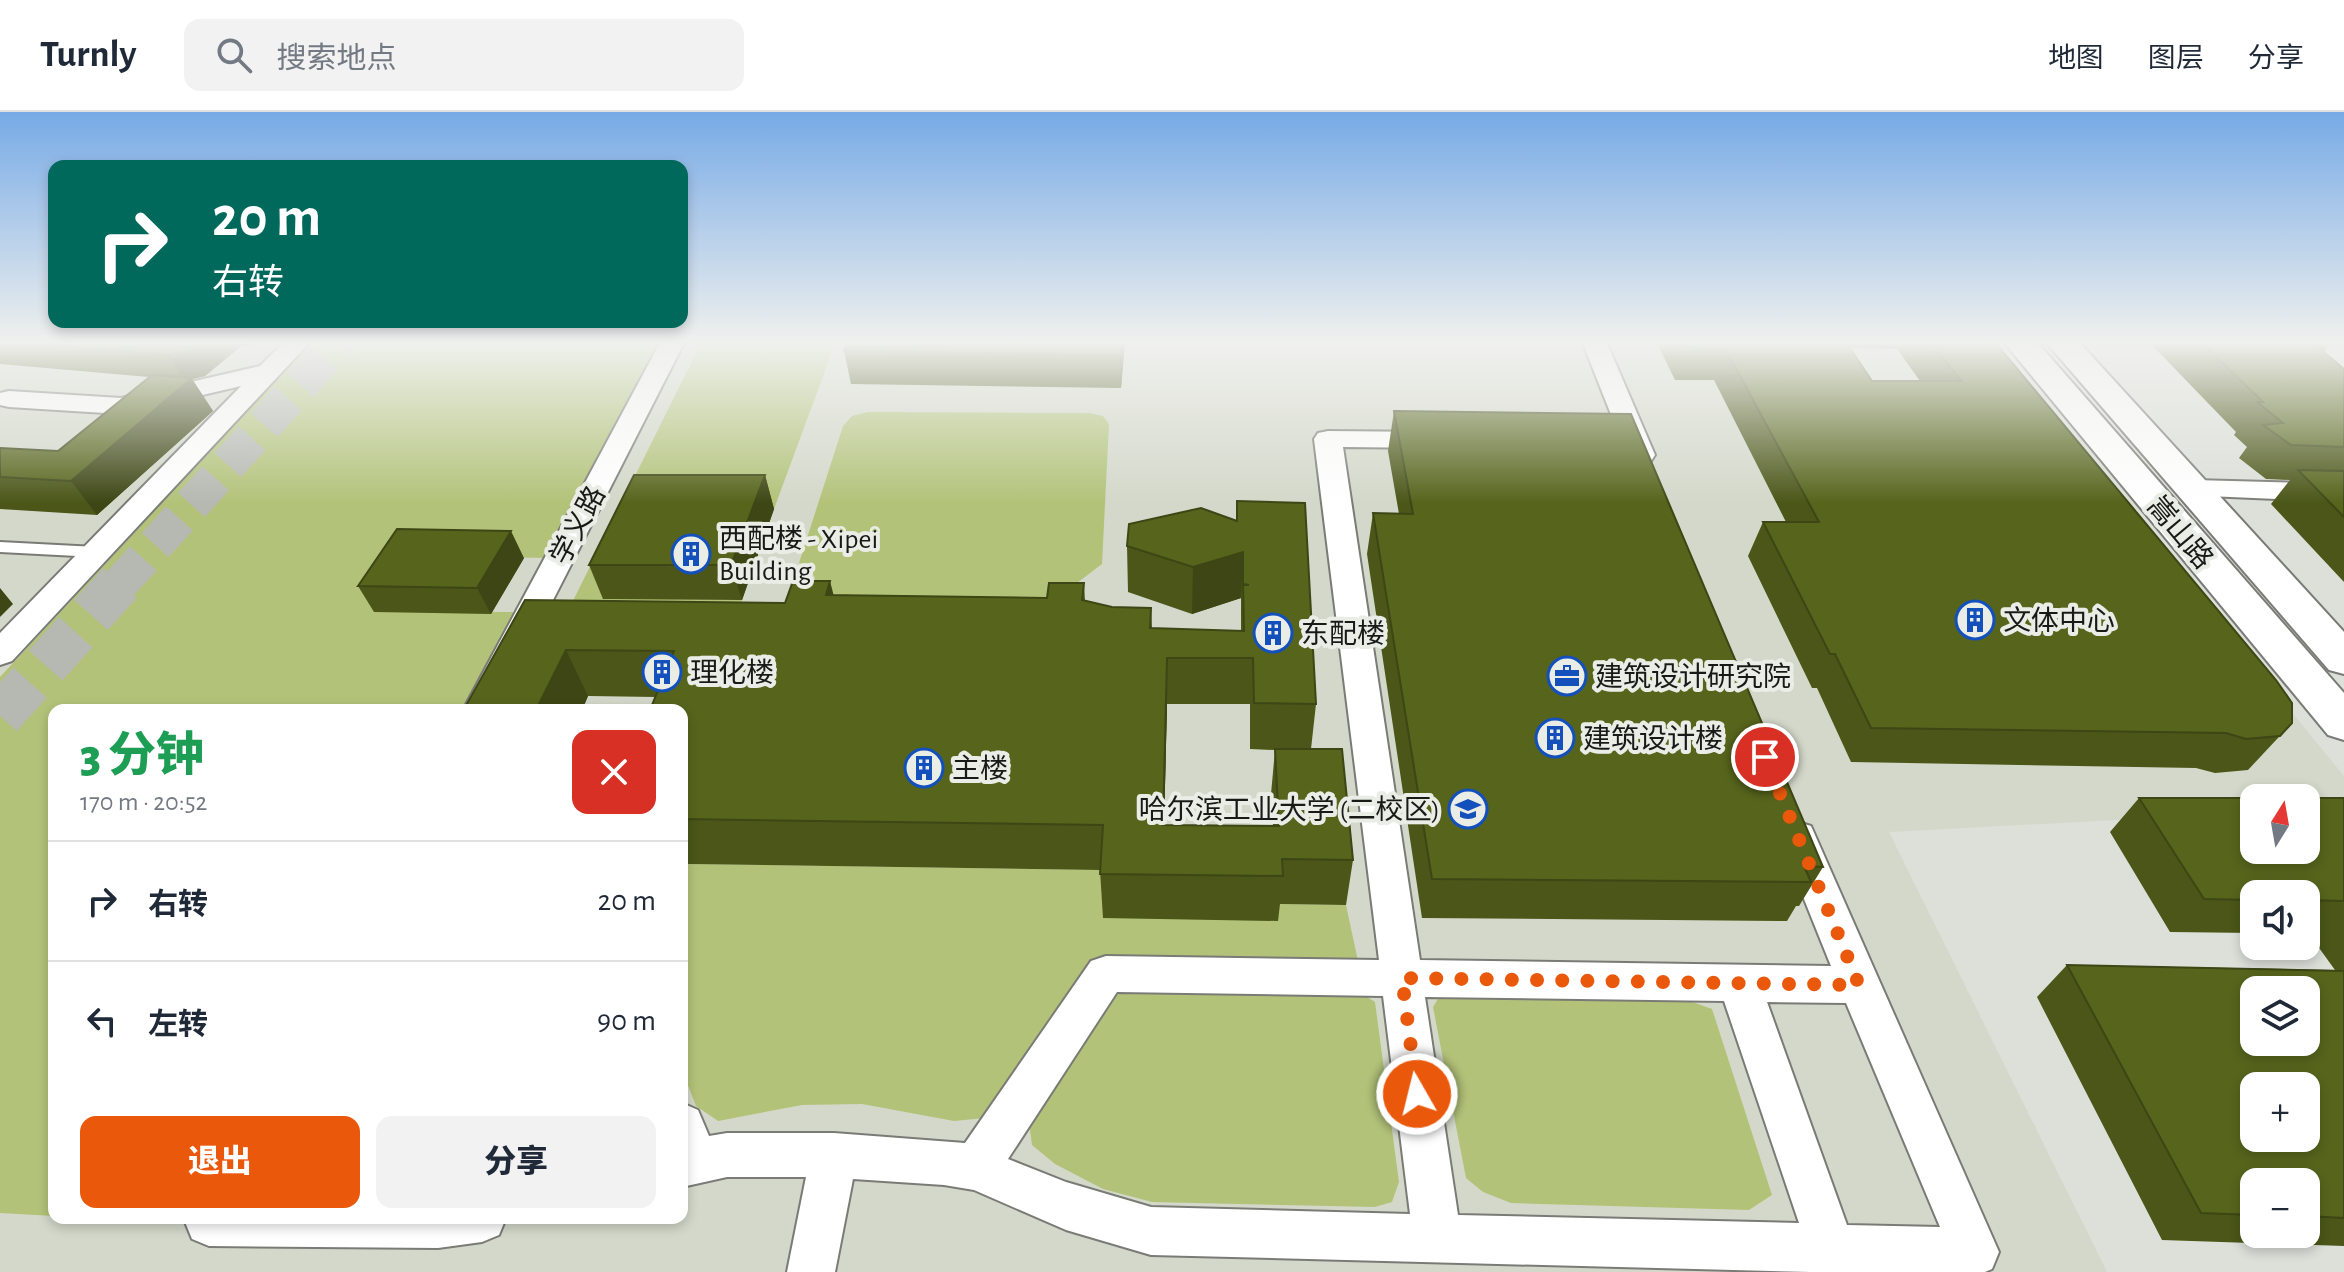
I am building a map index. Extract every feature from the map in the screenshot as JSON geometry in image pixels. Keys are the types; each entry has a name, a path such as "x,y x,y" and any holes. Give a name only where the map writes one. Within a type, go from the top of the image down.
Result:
{"main road":[{"name":"嵩山路","path":"2065,395 2344,723"},
{"name":"嵩山路","path":"2110,395 2344,659"}],"street":[{"path":"3,401 121,406 168,395"},
{"path":"0,653 247,395"},
{"name":"学义路","path":"483,704 645,395"},
{"path":"1608,395 1621,442 1654,487"},
{"path":"1437,1238 1328,439 1466,441"},
{"path":"2194,489 2344,493"},
{"path":"688,1150 727,1155 834,1155 944,1162 975,1168 1066,1206 1151,1231 1975,1252 1859,985 1787,809"},
{"path":"975,1168 1106,974 1859,985"},
{"path":"1739,983 1832,1249"},
{"path":"811,1272 834,1155"}],"lane":[{"path":"0,547 96,552"}],"shaded area":[{"name":"哈尔滨工业大学 (二校区)","path":"0,395 2032,395 2344,776 2344,822 2320,822 2320,784 2240,784 2240,821 2117,820 1889,832 2107,1272 0,1272"}],"green space":[{"path":"263,395 635,395 545,558 412,555 375,611 514,612 465,704 48,704 48,1216 0,1213 0,677"},
{"path":"675,395 816,395 774,509 604,598 742,600 724,643 557,633"},
{"path":"868,412 1090,413 1103,416 1109,424 1102,564 1077,583 1074,604 808,602 815,578 810,569 799,563 843,426 852,416"},
{"path":"688,864 1106,870 1277,904 1346,905 1358,961 1093,960 985,1118 954,1121 862,1104 802,1105 718,1121 696,1106 688,1085"},
{"path":"1149,985 1360,992 1375,1002 1399,1182 1392,1202 1375,1207 1152,1202 1103,1189 1055,1164 1032,1145 1029,1123 1117,995"},
{"path":"1442,992 1687,1000 1712,1009 1772,1195 1749,1210 1511,1203 1483,1192 1466,1178 1433,1007"}],"building":[{"path":"127,395 172,395 71,481 0,477 0,448 58,451"},
{"name":"文体中心","path":"1750,395 2039,395 2276,680 2292,703 2292,723 2280,736 2246,739 2226,733 1871,728 1835,654 1830,654 1763,522 1819,522"},
{"path":"2256,395 2344,395 2344,447 2291,445 2263,425 2283,423 2257,402 2263,402"},
{"name":"建筑设计研究院","path":"1394,411 1631,414 1823,867 1804,866 1811,882 1432,879 1373,513 1413,514"},
{"path":"2298,470 2344,471 2344,517"},
{"path":"634,475 765,475 731,565 589,565"},
{"path":"1237,501 1305,503 1316,704 1254,703 1253,658 1167,658 1163,825 1279,826 1275,749 1342,749 1353,860 1282,859 1283,876 1100,874 1103,825 688,819 688,704 652,704 674,651 566,650 539,704 467,704 525,600 785,603 793,581 830,581 826,595 1047,598 1049,583 1084,583 1082,600 1112,607 1151,608 1150,628 1244,631 1243,585 1249,585 1243,584 1243,552 1193,567 1127,546 1129,524 1201,508 1237,521"},
{"path":"397,529 511,531 477,588 358,586"},
{"path":"2139,798 2240,798 2240,864 2320,864 2320,798 2344,798 2344,901 2320,900 2320,880 2240,880 2240,900 2204,899"},
{"path":"2067,965 2344,971 2344,1218 2320,1217 2320,1168 2240,1168 2240,1214 2201,1213"}],"tunnel":[{"path":"119,585 291,395"},
{"path":"0,716 120,583"}],"place":[{"name":"西配楼 - Xipei Building","path":"691,554"},
{"name":"文体中心","path":"1975,620"},
{"name":"东配楼","path":"1273,633"},
{"name":"理化楼","path":"662,672"},
{"name":"建筑设计研究院","path":"1567,676"},
{"name":"建筑设计楼","path":"1555,738"},
{"name":"主楼","path":"924,768"},
{"name":"哈尔滨工业大学 (二校区)","path":"1468,809"}],"route":[{"path":"1417,1094 1402,978 1859,985 1765,757"}]}
